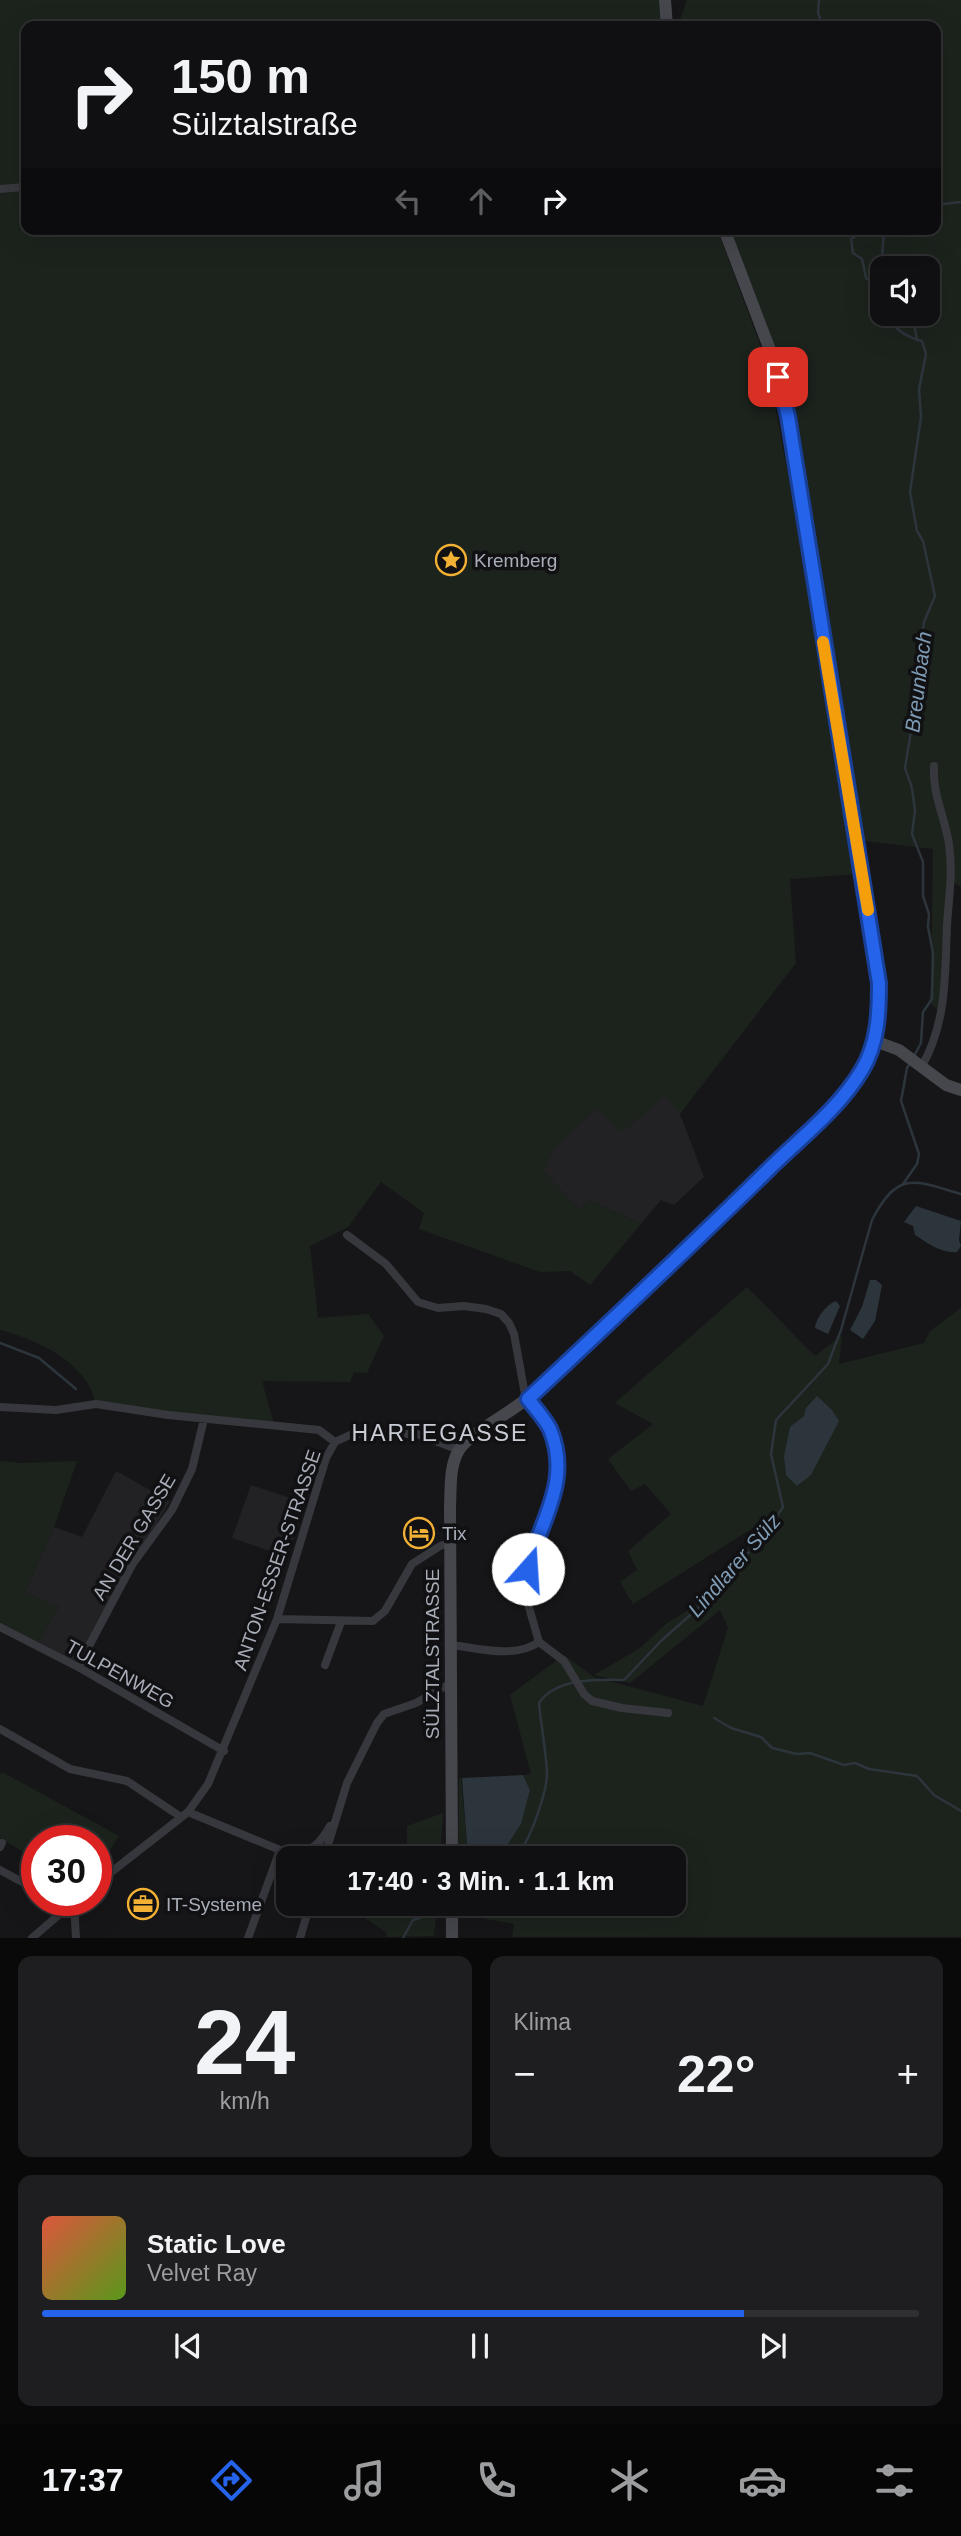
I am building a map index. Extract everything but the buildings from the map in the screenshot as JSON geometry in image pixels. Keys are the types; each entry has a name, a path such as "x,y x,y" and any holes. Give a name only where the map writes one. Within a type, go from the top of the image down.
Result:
{"main road":[{"path":"665,0 667,21"},
{"path":"459,1450 527,1399 821,1119 847,1092 863,1069 875,1041 880,1012 879,983 788,416 773,358 726,235"},
{"path":"875,1041 899,1049 946,1084 961,1090"},
{"name":"SÜLZTALSTRASSE","path":"452,1846 452,1470 459,1450"},
{"path":"452,1916 452,1937"}],"street":[{"path":"0,189 21,187"},
{"path":"915,1061 932,1050 944,1004 952,872 947,829 938,809 933,782 934,766"},
{"path":"347,1235 386,1264 418,1302 438,1308 464,1306 486,1309 501,1314 509,1323 514,1334 527,1399 550,1428 559,1464 557,1486 528,1569 528,1604 539,1642 564,1661 579,1687 592,1701 622,1708 668,1713"},
{"path":"0,1407 56,1410 96,1404 223,1422 274,1424 319,1430 335,1442"},
{"name":"AN DER GASSE","path":"80,1668 132,1565 172,1510 182,1490 192,1469 204,1419"},
{"name":"ANTON-ESSER-STRASSE","path":"112,1871 184,1814 208,1784 277,1619 326,1458 335,1442 352,1434 417,1434 459,1450"},
{"path":"277,1619 373,1622 385,1611 412,1564 440,1546 452,1542"},
{"path":"325,1665 341,1622"},
{"name":"TULPENWEG","path":"0,1628 80,1668 224,1751"},
{"path":"451,1645 510,1652 531,1648 539,1642"},
{"path":"328,1846 347,1783 377,1723 384,1714 416,1703 451,1683"},
{"path":"0,1729 71,1769 127,1781 184,1814 280,1850 248,1937"},
{"path":"316,1846 336,1820"},
{"path":"0,1870 21,1882"},
{"path":"32,1937 57,1916"},
{"path":"74,1916 76,1937"},
{"path":"300,1937 306,1916"}],"shaded area":[{"path":"0,0 665,0 667,21 21,21 21,187 0,189"},
{"path":"687,0 961,0 961,887 948,879 943,996 939,1011 929,1002 933,849 857,840 791,399 723,235 941,235 941,21 680,21"},
{"path":"21,191 21,235 719,235 767,363 818,634 858,874 790,879 796,963 680,1114 665,1095 623,1132 596,1108 553,1150 543,1170 579,1209 589,1200 641,1224 590,1285 570,1271 540,1272 419,1229 424,1213 381,1182 348,1227 310,1246 318,1318 368,1314 384,1336 367,1373 354,1372 350,1382 262,1381 274,1424 96,1404 83,1376 72,1365 45,1347 0,1330 0,193"},
{"path":"666,1095 680,1114 704,1177 674,1205 661,1200 641,1224 589,1200 579,1209 542,1170 553,1150 596,1108"},
{"path":"916,1206 961,1221 961,1246 957,1252 941,1250 915,1235 913,1226 904,1222"},
{"path":"870,1280 876,1280 882,1285 875,1321 863,1339 850,1330 862,1307"},
{"path":"747,1287 815,1356 842,1335 839,1364 924,1343 930,1331 961,1308 961,1937 512,1937 514,1924 470,1916 686,1916 686,1846 507,1846 521,1824 530,1790 523,1775 531,1774 510,1695 564,1655 594,1677 703,1706 728,1628 720,1610 630,1683 594,1675 640,1648 667,1623 703,1601 752,1542 761,1524 760,1517 759,1524 633,1604 620,1582 637,1570 628,1551 671,1514 645,1484 631,1491 608,1459 653,1424 615,1403"},
{"path":"836,1301 840,1306 828,1334 815,1328 823,1312"},
{"path":"817,1396 839,1421 811,1475 797,1486 786,1475 784,1456 790,1427 804,1416 806,1408"},
{"path":"0,1461 77,1461 54,1527 25,1592 59,1607 38,1642 0,1622"},
{"path":"116,1471 170,1501 76,1662 38,1642 59,1607 25,1592 54,1527 82,1537"},
{"path":"251,1485 305,1503 287,1557 232,1538"},
{"path":"2,1772 99,1825 21,1825 21,1850 0,1838"},
{"path":"523,1775 530,1790 521,1824 507,1846 467,1846 462,1778"},
{"path":"459,1778 461,1778 467,1846 458,1846"},
{"path":"443,1813 441,1846 407,1846 407,1826"},
{"path":"112,1832 119,1836 112,1847"},
{"path":"362,1916 436,1916 434,1936 386,1937 387,1933"}],"waterway":[{"name":"Breunbach","path":"819,0 818,13 821,21"},
{"path":"941,202 961,202"},
{"name":"Breunbach","path":"858,235 851,239 853,253 862,259 866,278 870,281"},
{"path":"882,256 884,235"},
{"name":"Breunbach","path":"894,326 922,341 926,354 919,389 921,417 910,492 917,531 923,541 935,596 924,622 918,659 920,702 913,719 905,768 912,788 915,811 912,834 923,862 923,896 929,914 928,927 933,953 932,999 923,1012 921,1043 914,1056"},
{"path":"914,326 917,340"},
{"name":"Breunbach","path":"903,1184 917,1164 919,1154 901,1101 907,1068 911,1062"},
{"name":"Lindlarer Sülz","path":"523,1846 541,1805 546,1782 539,1703 546,1695 566,1684 590,1680 624,1680 662,1640 712,1596 770,1527 783,1507 771,1454 776,1420 828,1364 841,1330 872,1220 881,1204 900,1186 909,1183 932,1185 961,1194"},
{"path":"0,1343 39,1358 76,1389"},
{"path":"714,1718 731,1728 761,1737 772,1748 797,1754 810,1753 844,1765 855,1763 869,1769 917,1776 934,1795 961,1811"},
{"name":"Lindlarer Sülz","path":"403,1938 413,1920 425,1916"}],"slow traffic":[{"path":"823,642 868,910"}],"place":[{"name":"Kremberg","path":"451,560"},
{"name":"Tix","path":"419,1533"},
{"name":"IT-Systeme","path":"143,1904"}],"district":[{"name":"HARTEGASSE","path":"440,1433"}],"route":[{"path":"528,1569 531,1554 557,1486 559,1464 550,1428 528,1399 821,1119 847,1092 863,1069 875,1041 880,1012 879,983 788,416 778,377"}]}
